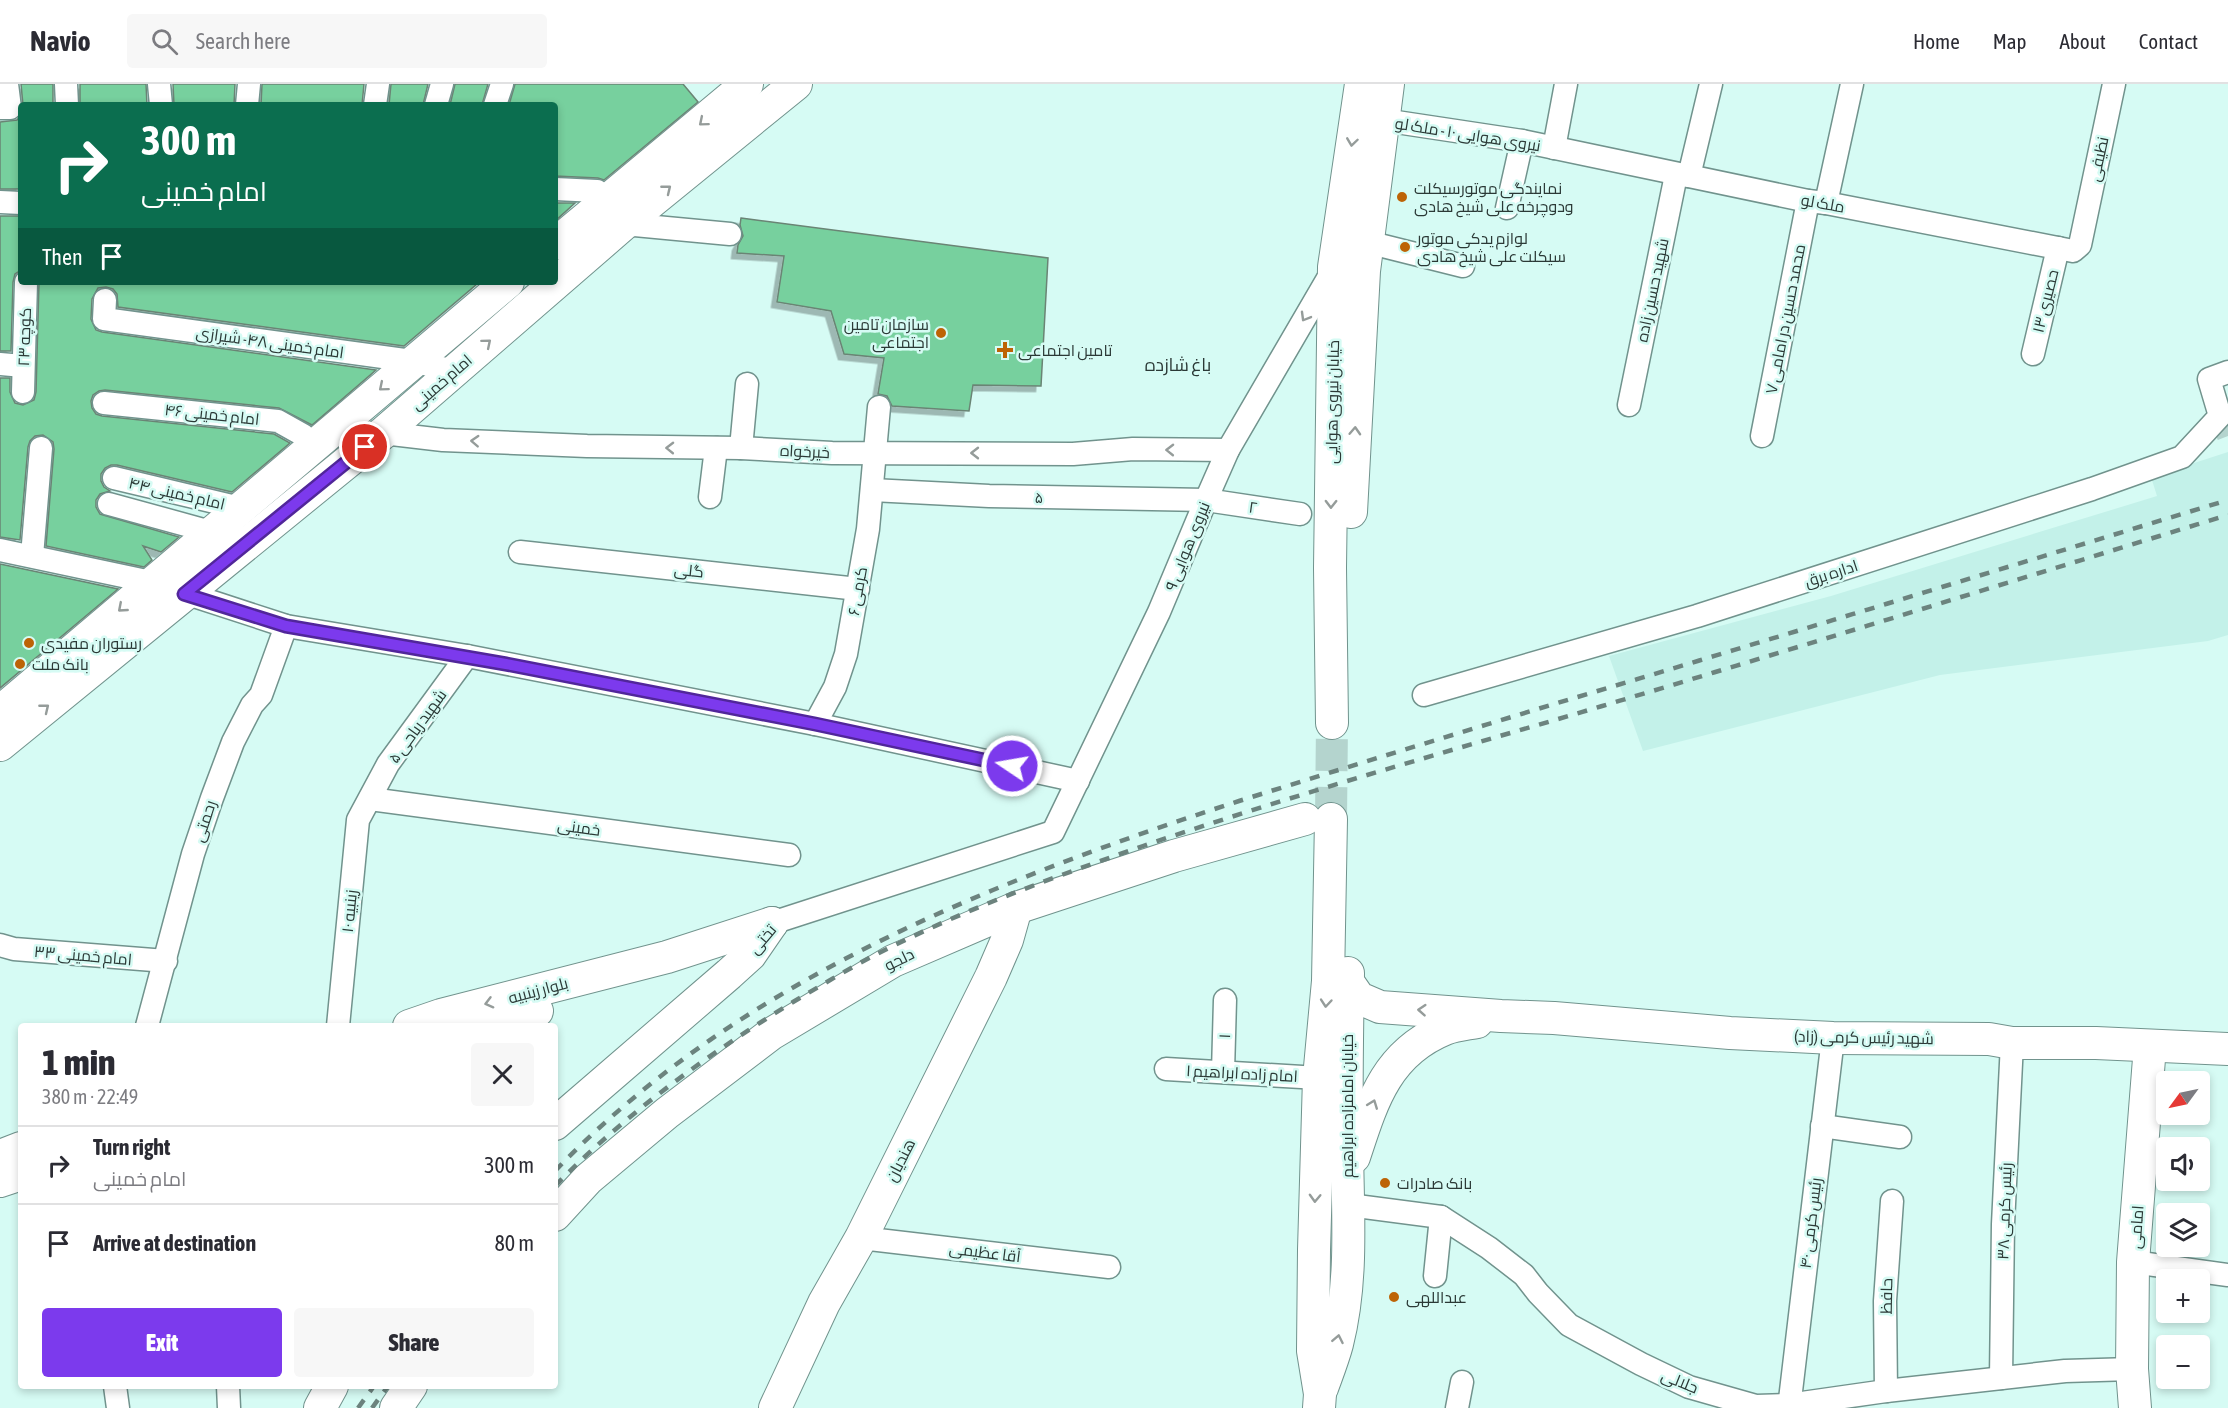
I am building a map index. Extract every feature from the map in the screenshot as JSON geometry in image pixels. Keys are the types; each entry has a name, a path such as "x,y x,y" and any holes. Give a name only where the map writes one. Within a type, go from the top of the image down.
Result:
{"main road":[{"name":"امام خمینی","path":"558,273 615,213 747,84"},
{"name":"امام خمینی","path":"558,242 615,213 796,84"},
{"name":"خیابان نیروی هوایی","path":"1361,84 1334,267 1330,568 1340,722 1364,271 1388,84"},
{"name":"امام خمینی","path":"0,712 504,285"},
{"name":"امام خمینی","path":"0,745 382,433 454,371 546,286"},
{"name":"دلجو","path":"558,1212 597,1172 667,1113 771,1034 893,961 1016,908 1174,856 1329,817"},
{"name":"خیابان امامزاده ابراهیم","path":"1319,1401 1337,1345 1346,1290 1349,1236 1346,1063 1348,982 1329,817"},
{"name":"خیابان امامزاده ابراهیم","path":"1319,1401 1314,1351 1314,1250 1319,1078 1328,981 1329,817"},
{"name":"هندیان","path":"775,1408 824,1303 861,1238 991,977 1007,940 1016,908"},
{"name":"بلوار زینبیه","path":"418,1023 441,1015 668,957 772,922"},
{"name":"تختی","path":"558,1121 750,955 772,922"},
{"name":"بلوار زینبیه","path":"499,1023 608,990 668,957"},
{"path":"1348,982 1359,998 1380,1007 1501,1016"},
{"path":"1348,1192 1378,1090 1394,1067 1413,1046 1446,1029 1501,1016"},
{"name":"شهید رئیس کرمی (زاد)","path":"1501,1016 1833,1038 1989,1039 2012,1043 2096,1042 2228,1049"},
{"name":"امامی","path":"2140,1407 2132,1369 2133,1262 2150,1046"},
{"path":"0,1156 18,1149"},
{"path":"0,1181 18,1175"},
{"path":"1314,1250 1322,1261 1336,1260 1343,1253 1349,1236"},
{"path":"320,1408 331,1389"},
{"path":"396,1408 409,1389"}],"street":[{"path":"0,108 10,108 7,84"},
{"path":"66,84 67,102"},
{"path":"159,84 161,102"},
{"path":"247,102 249,84"},
{"path":"375,102 378,84"},
{"path":"437,102 442,84"},
{"path":"496,102 502,84"},
{"path":"1554,148 1566,84"},
{"name":"شهید حسین زاده","path":"1629,405 1683,175 1711,84"},
{"name":"۷ محمد حسین در امامی","path":"1762,436 1817,202 1852,84"},
{"name":"نظیفی","path":"2058,248 2073,251 2080,245 2114,84"},
{"name":"نیروی هوایی ۱۰ - ملک لو","path":"1383,120 1554,148"},
{"path":"1507,208 1522,141"},
{"name":"ملک لو","path":"1554,148 2058,248"},
{"path":"558,189 597,191 615,213 730,234"},
{"path":"0,202 18,203"},
{"path":"1367,242 1463,266"},
{"name":"۱۳ حصیری","path":"2032,354 2058,248"},
{"name":"نیروی هوایی ۹","path":"1053,832 1160,612 1228,450 1334,267"},
{"name":"کوچه ۲۳","path":"23,392 26,285"},
{"name":"امام خمینی ۴۸- شیرازی","path":"105,300 104,319 412,362 454,371"},
{"path":"0,364 23,366"},
{"name":"اداره برق","path":"1424,695 1697,616 2092,489 2182,457 2220,416 2209,379 2228,372"},
{"path":"741,448 747,384"},
{"name":"امام خمینی ۴۶","path":"104,403 278,421 303,435 314,445"},
{"name":"کرمی ۶","path":"815,724 835,687 846,654 868,529 879,407"},
{"name":"خیرخواه","path":"382,433 476,441 587,446 741,448 832,453 1073,454 1133,449 1228,450"},
{"path":"32,556 41,448"},
{"path":"710,497 716,448"},
{"name":"امام خمینی ۴۴","path":"114,478 240,508"},
{"name":"۵","path":"872,490 989,496 1206,500"},
{"name":"۲","path":"1206,500 1300,514"},
{"path":"109,504 211,532"},
{"path":"0,550 151,582 286,626 467,656 815,724 1078,781"},
{"name":"گلی","path":"520,552 858,589"},
{"name":"رحمتی","path":"148,1023 193,854 212,798 238,733 252,705 261,695 286,626"},
{"name":"۵ شهید ریاحی","path":"370,799 388,764 467,656"},
{"name":"خمینی","path":"370,799 789,855"},
{"name":"زینبیه ۱۰","path":"338,1023 358,820 370,799"},
{"name":"تختی","path":"772,922 1053,832"},
{"name":"امام خمینی ۳۳","path":"0,945 14,949 166,962"},
{"name":"۱","path":"1223,1072 1225,1000"},
{"name":"رئیس کرمی ۴۰","path":"1788,1406 1833,1038"},
{"name":"رئیس کرمی ۳۸","path":"2001,1378 2003,1224 2012,1043"},
{"name":"امام زاده ابراهیم ۱","path":"1166,1069 1319,1078"},
{"path":"1822,1126 1900,1137"},
{"name":"جلالی","path":"1348,1192 1441,1217 1489,1248 1524,1275 1569,1325 1689,1387 1755,1406 1788,1406 1886,1391 2065,1371 2132,1369"},
{"name":"حافظ","path":"1886,1391 1885,1301 1892,1201"},
{"path":"1435,1276 1441,1217"},
{"name":"آقا عظیمی","path":"861,1238 1108,1267"},
{"path":"2133,1262 2228,1275"},
{"path":"1457,1408 1462,1382"},
{"path":"115,1389 118,1408"},
{"path":"228,1389 229,1408"}],"shaded area":[{"path":"2228,452 2228,635 2208,641 1940,675 1643,751 1609,656 1831,596 2157,496 2151,477"}],"building":[{"path":"21,84 53,84 53,102 23,102"},
{"path":"80,84 146,84 147,102 80,102"},
{"path":"173,84 235,84 234,102 174,102"},
{"path":"262,84 364,84 362,102 261,102"},
{"path":"391,84 428,84 424,102 389,102"},
{"path":"455,84 488,84 483,102 451,102"},
{"path":"515,84 683,84 698,102 604,180 558,176 558,102 510,102"},
{"path":"17,120 18,189 0,189 0,122"},
{"path":"558,203 575,203 558,218"},
{"path":"0,216 18,216 18,272 13,282 11,351 0,351"},
{"name":"سازمان تامین اجتماعی","path":"741,218 1048,258 1041,386 973,385 969,411 892,406 887,396 878,394 884,358 844,354 831,311 777,302 784,256 737,253 743,236"},
{"path":"39,285 476,285 404,346 118,307 117,294 113,289 98,288 92,299 91,319 96,330 102,332 376,370 312,425 279,408 105,390 93,395 92,408 96,414 102,416 274,434 290,443 232,492 117,465 105,468 101,474 101,481 110,491 100,494 96,500 96,507 100,514 179,537 161,552 143,546 152,560 144,567 46,546 54,449 53,442 43,435 35,436 28,447 20,540 0,537 0,378 10,378 10,392 15,403 23,405 34,400"},
{"path":"0,564 118,589 0,688"}],"tunnel":[{"path":"2220,416 2228,436"},
{"path":"1331,819 1332,723"}],"railway":[{"path":"558,1168 627,1104 704,1044 787,991 873,944 963,903 1054,866 1239,801 2228,500"},
{"path":"558,1183 638,1110 729,1043 793,1002 870,957 927,930 1050,879 1249,811 1736,666 2228,515"},
{"path":"358,1408 372,1389"},
{"path":"372,1408 386,1389"}],"place":[{"name":"نمایندگی موتورسیکلت ودوچرخه علی شیخ هادی","path":"1402,197"},
{"name":"لوازم یدکی موتور سیکلت علی شیخ هادی","path":"1405,247"},
{"name":"سازمان تامین اجتماعی","path":"941,333"},
{"name":"تامین اجتماعی","path":"1005,350"},
{"name":"رستوران مفیدی","path":"29,643"},
{"name":"بانک ملت","path":"20,664"},
{"name":"بانک صادرات","path":"1385,1183"},
{"name":"عبداللهی","path":"1394,1297"}],"district":[{"name":"باغ شازده","path":"1178,364"}],"route":[{"path":"365,447 184,594 286,626 467,656 815,724 1012,766"}]}
